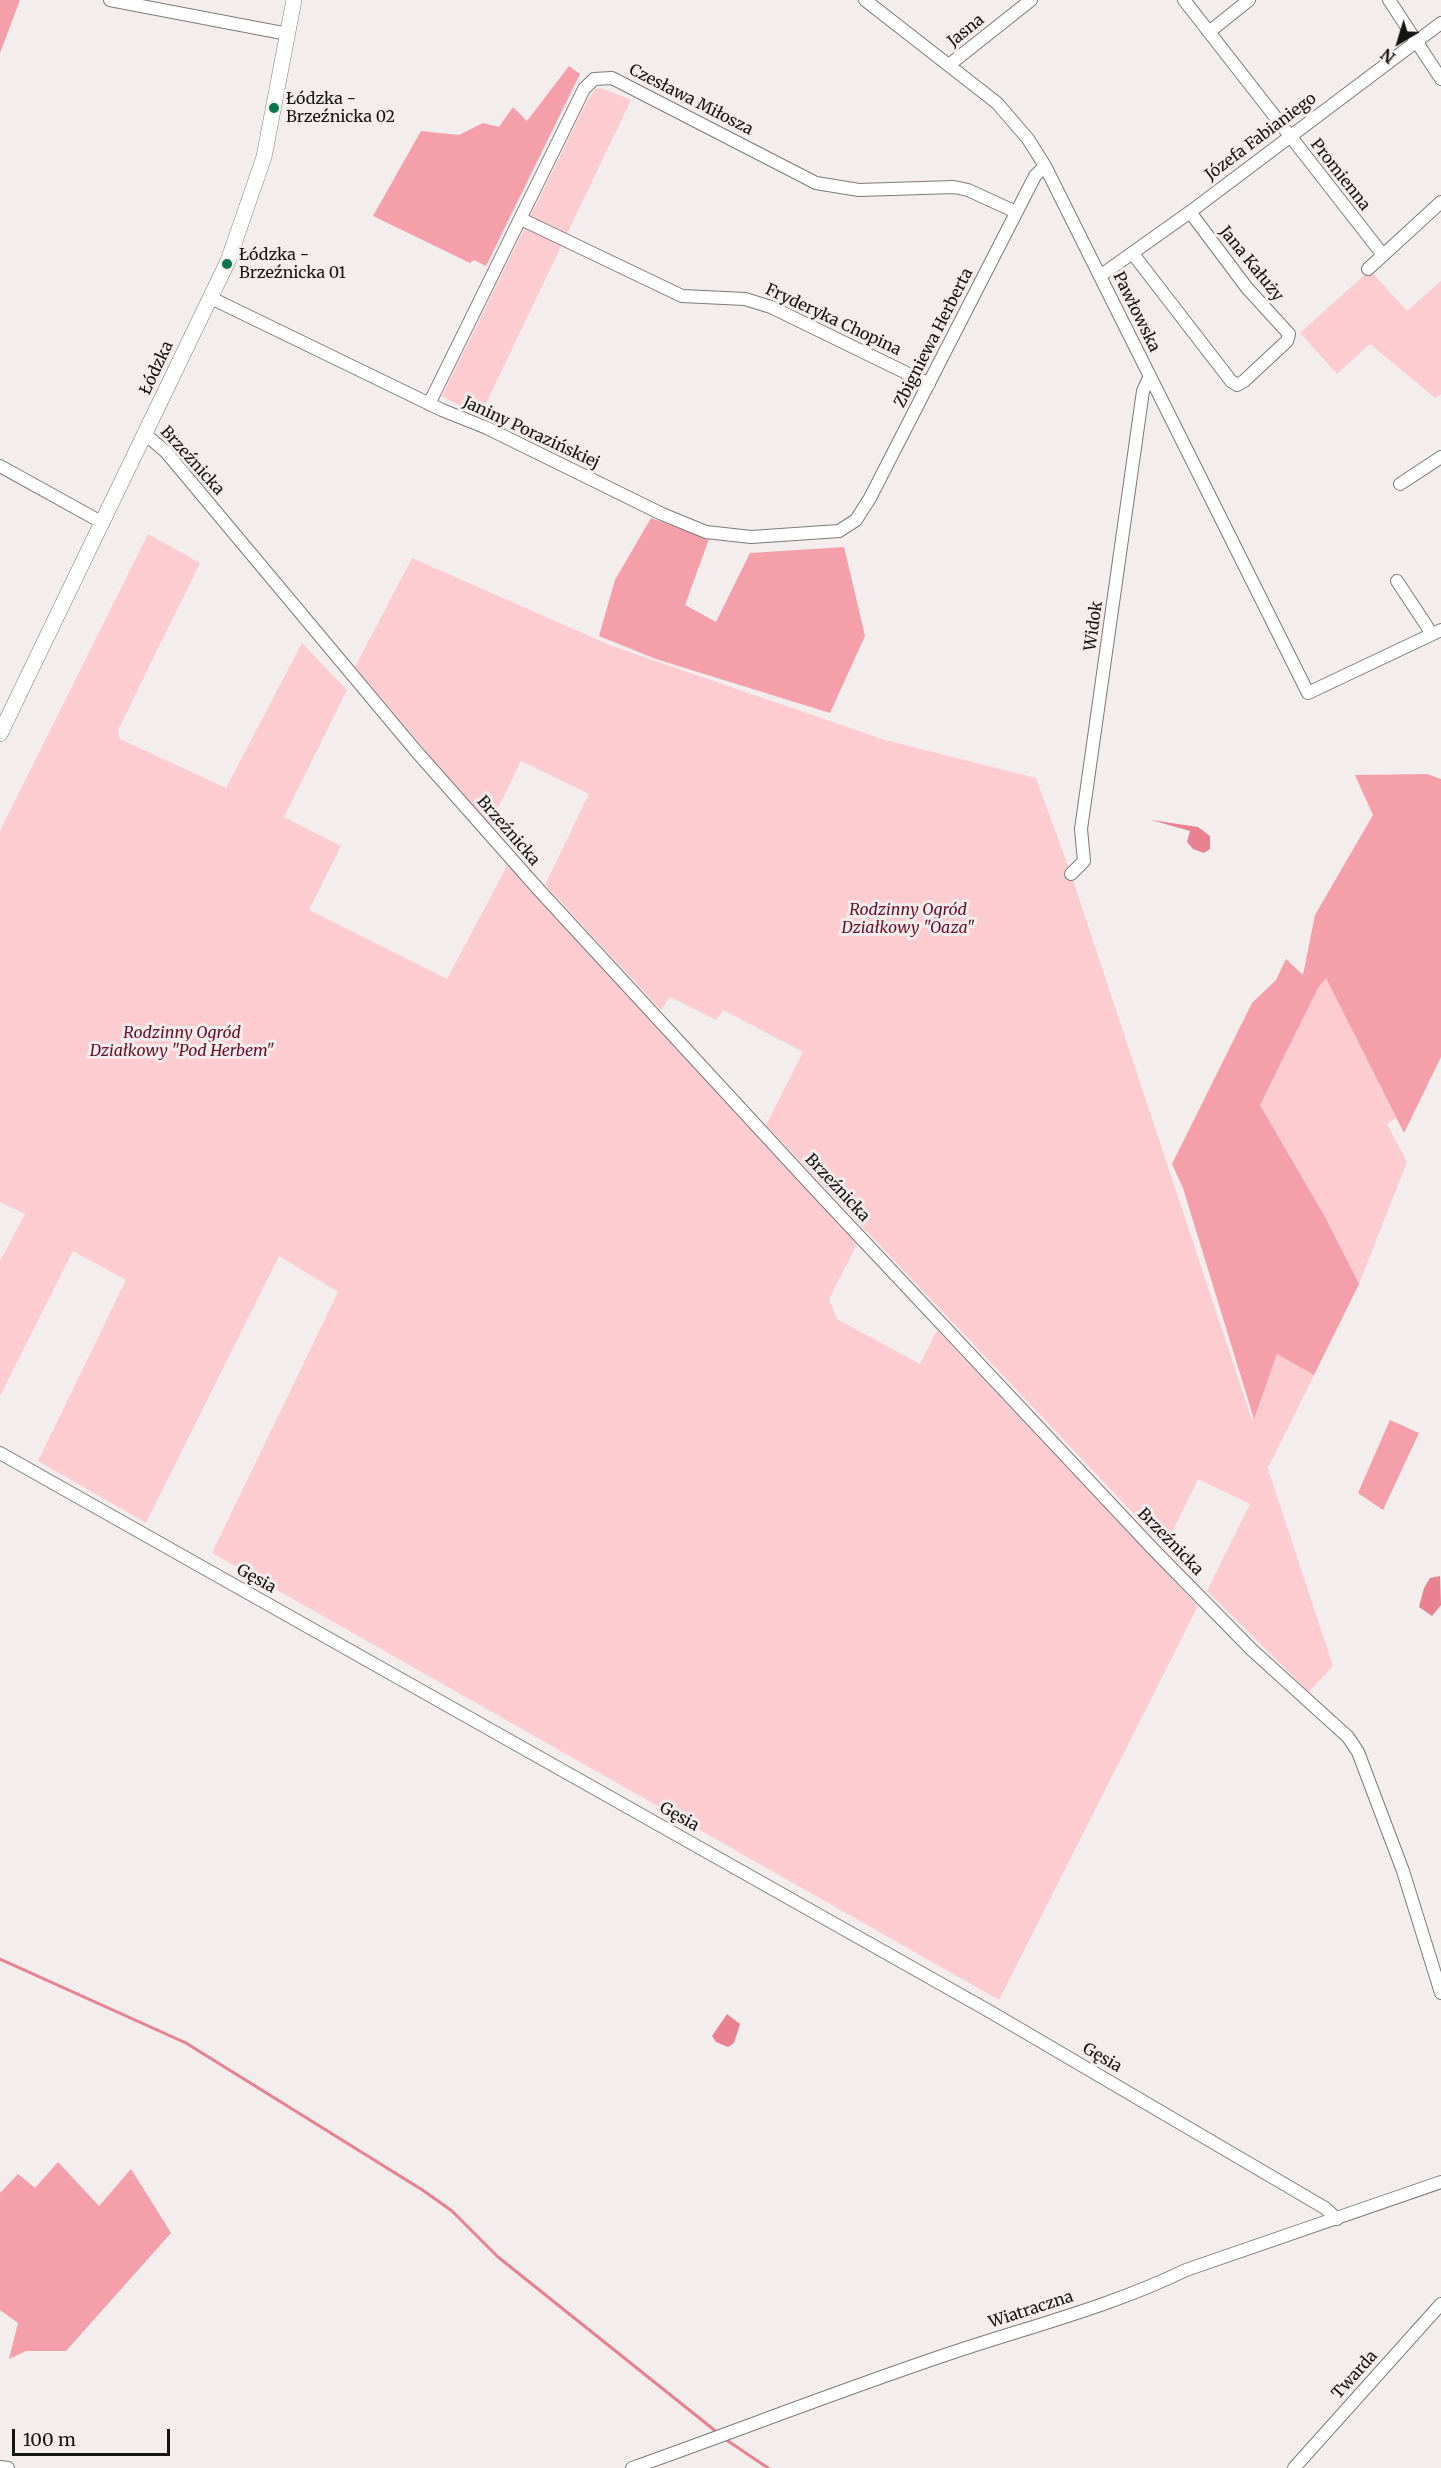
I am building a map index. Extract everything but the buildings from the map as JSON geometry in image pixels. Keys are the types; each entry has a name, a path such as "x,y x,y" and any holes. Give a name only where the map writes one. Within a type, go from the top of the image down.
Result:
{"main road":[{"name":"Łódzka","path":"0,734 211,298 246,215 264,157 294,0"}],"street":[{"path":"110,0 288,34"},
{"name":"Pawłowska","path":"865,0 997,103 1028,139 1045,166 1308,693 1436,632"},
{"name":"Jasna","path":"949,65 1031,0"},
{"name":"Promienna","path":"1184,0 1383,255"},
{"path":"1209,33 1249,0"},
{"path":"1389,0 1441,79"},
{"name":"Józefa Fabianiego","path":"1100,276 1190,213 1441,22"},
{"name":"Czesława Miłosza","path":"429,404 584,89 594,79 612,78 816,183 859,190 954,187 968,190 1016,212"},
{"name":"Zbigniewa Herberta","path":"851,524 870,498 1037,172 1045,166"},
{"path":"1368,269 1441,202"},
{"name":"Jana Kałuży","path":"1133,254 1234,384 1244,381 1287,341 1289,334 1247,288 1190,213"},
{"name":"Fryderyka Chopina","path":"521,219 682,296 742,298 771,307 929,384"},
{"name":"Janiny Porazińskiej","path":"211,298 429,404 487,428 662,514 706,532 751,537 831,532 851,524"},
{"name":"Widok","path":"1071,874 1084,861 1081,829 1143,391 1149,378"},
{"name":"Brzeźnicka","path":"145,435 166,452 514,863 1161,1557 1252,1650 1348,1737 1358,1752 1403,1871 1441,1993"},
{"path":"1400,484 1439,462"},
{"path":"0,466 103,523"},
{"path":"1397,581 1436,632"},
{"name":"Gęsia","path":"0,1452 989,2011 1326,2208 1337,2219"},
{"name":"Wiatraczna","path":"632,2468 952,2352 1150,2288 1186,2270 1441,2182"},
{"name":"Twarda","path":"1294,2468 1441,2304"},
{"path":"0,2467 8,2468"}],"green space":[{"path":"601,88 631,100 480,416 442,396 587,101 595,89"},
{"path":"1370,270 1407,311 1441,281 1441,394 1435,398 1370,344 1337,374 1300,333"},
{"name":"Rodzinny Ogród Działkowy \"Pod Herbem\"","path":"148,534 200,563 118,730 120,739 226,788 302,643 347,690 284,817 341,846 309,910 447,979 508,864 857,1244 829,1299 837,1319 920,1364 937,1330 1198,1606 999,2000 212,1553 338,1292 279,1256 146,1523 38,1461 126,1280 73,1251 0,1396 0,1261 25,1214 0,1202 0,831"},
{"name":"Rodzinny Ogród Działkowy \"Oaza\"","path":"412,558 612,646 885,740 1036,778 1071,874 1252,1420 1277,1354 1314,1375 1267,1466 1333,1666 1309,1692 1207,1591 1250,1504 1198,1479 1165,1547 766,1125 803,1052 723,1010 716,1020 670,997 661,1010 545,885 589,794 521,761 489,826 355,667"},
{"path":"1326,977 1396,1118 1387,1124 1407,1162 1359,1284 1325,1217 1260,1105 1318,988"}],"shaded area":[{"path":"0,0 20,0 0,53"},
{"path":"569,66 580,74 486,266 474,260 470,263 373,216 421,131 459,135 483,123 499,127 513,107 527,121"},
{"path":"651,518 709,539 685,605 716,622 750,553 844,547 865,636 830,713 656,659 599,636 615,580"},
{"path":"1427,774 1441,779 1441,1057 1404,1133 1326,978 1318,988 1260,1105 1325,1217 1359,1284 1314,1375 1277,1354 1254,1419 1183,1188 1172,1164 1252,1003 1276,980 1286,959 1303,975 1315,915 1373,815 1355,775"},
{"path":"1151,820 1198,827 1210,836 1210,849 1204,853 1193,849 1187,842 1190,831"},
{"path":"1390,1420 1419,1433 1383,1510 1358,1493"},
{"path":"1440,1576 1441,1605 1432,1616 1419,1607 1424,1588 1430,1578"},
{"path":"727,2014 740,2024 734,2043 728,2047 716,2042 712,2036"},
{"path":"58,2162 99,2206 131,2169 171,2233 66,2351 26,2351 9,2359 18,2323 0,2310 0,2193 18,2174 35,2188"}],"waterway":[{"path":"0,1959 186,2043 424,2191 452,2211 498,2257 718,2433"},
{"path":"725,2439 768,2468"}],"place":[{"name":"Łódzka - Brzeźnicka 02","path":"274,108"},
{"name":"Łódzka - Brzeźnicka 01","path":"227,264"}]}
